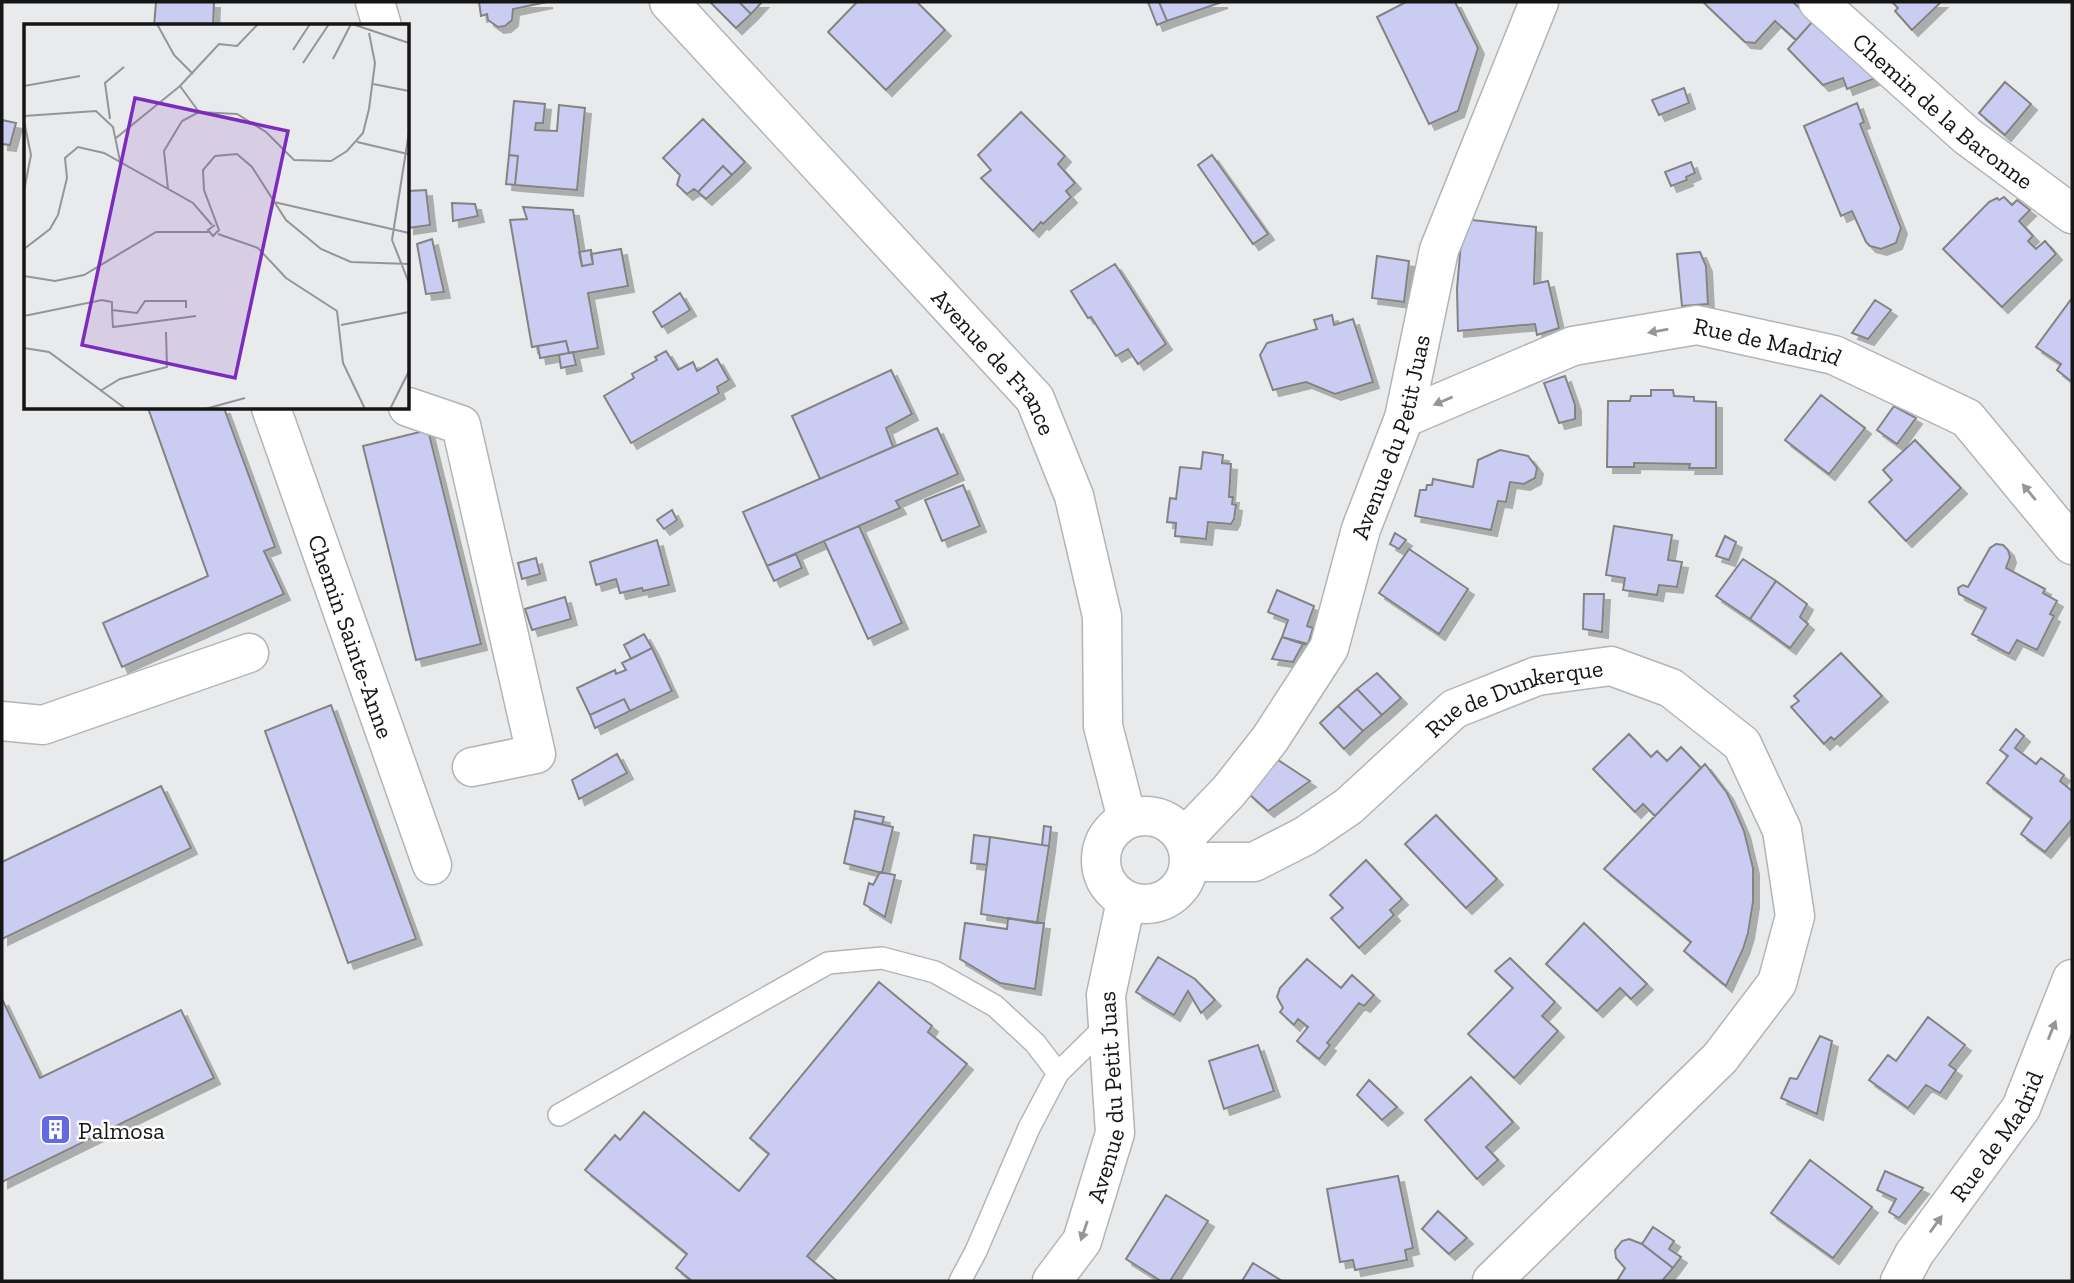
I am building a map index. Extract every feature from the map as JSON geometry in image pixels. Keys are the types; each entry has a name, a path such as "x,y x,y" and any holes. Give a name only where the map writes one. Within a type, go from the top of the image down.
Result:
{"street":[{"path":"375,2 381,24"},
{"name":"Avenue de France","path":"669,2 1035,399 1074,496 1102,616 1103,726 1127,819"},
{"name":"Avenue du Petit Juas","path":"1187,850 1270,739 1329,648 1361,529 1404,418 1439,250 1539,2"},
{"name":"Chemin de la Baronne","path":"1818,2 1967,136 2072,214"},
{"name":"Rue de Madrid","path":"1404,418 1573,346 1697,324 1833,355 1967,418 2072,542"},
{"path":"410,408 461,425 536,754 472,767"},
{"name":"Chemin Sainte-Anne","path":"272,410 432,865"},
{"path":"2,721 43,725 249,653"},
{"name":"Rue de Dunkerque","path":"1187,850 1254,862 1305,836 1349,806 1454,709 1537,676 1611,666 1671,688 1742,744 1782,830 1795,916 1777,983 1720,1058 1492,1281"},
{"path":"1144,815 1168,822 1187,850 1181,887 1162,902 1141,905 1126,901 1106,883 1100,859 1107,836 1127,819 1144,815"},
{"name":"Avenue du Petit Juas","path":"1052,1281 1082,1241 1115,1133 1106,995 1126,901"},
{"name":"Rue de Madrid","path":"1900,1281 1914,1254 2021,1108 2072,979"}],"lane":[{"path":"558,1115 828,963 882,958 935,972 995,1006 1035,1042 1058,1073"},
{"path":"960,1281 976,1251 1029,1128 1058,1073 1108,1024"}],"building":[{"path":"156,2 214,2 213,24 154,24"},
{"path":"479,2 547,2 513,9 512,20 505,26 498,27 488,20 487,14 481,16"},
{"path":"710,2 739,2 751,14 736,28"},
{"path":"739,2 762,2 751,14"},
{"path":"857,2 917,2 945,30 886,90 828,32"},
{"path":"1148,2 1159,2 1167,21 1157,25"},
{"path":"1159,2 1222,2 1167,21"},
{"path":"1406,2 1455,2 1478,48 1458,111 1429,124 1377,17"},
{"path":"1703,2 1793,2 1813,21 1796,40 1775,21 1755,43 1745,42"},
{"path":"1892,2 1941,2 1912,30 1895,11 1898,8"},
{"path":"1813,21 1876,78 1847,89 1843,78 1823,85 1788,49"},
{"path":"2005,82 2031,104 2005,135 1979,113"},
{"path":"1684,88 1689,103 1659,115 1652,100"},
{"path":"514,101 545,104 543,123 536,123 535,130 557,131 559,105 585,108 577,190 515,185 518,156 509,155"},
{"path":"1857,103 1864,122 1860,124 1901,228 1896,243 1881,249 1866,242 1852,211 1841,216 1804,126"},
{"path":"1021,112 1065,156 1058,164 1075,183 1066,191 1071,197 1033,231 981,178 991,170 978,155"},
{"path":"703,119 745,162 732,175 723,166 698,192 694,189 687,194 677,185 680,175 663,158"},
{"path":"2,120 16,123 10,145 2,144"},
{"path":"509,155 518,156 515,185 506,184"},
{"path":"1212,155 1268,234 1253,244 1198,165"},
{"path":"1691,162 1695,173 1686,177 1687,180 1671,186 1665,172"},
{"path":"723,166 732,175 706,199 698,192"},
{"path":"426,190 430,225 410,228 410,191"},
{"path":"2004,197 2012,205 2017,200 2030,210 2019,221 2033,236 2028,241 2036,249 2045,241 2056,254 2002,307 1943,249 1989,202"},
{"path":"452,203 475,204 478,216 453,221"},
{"path":"523,207 573,210 582,266 593,264 591,254 621,249 628,286 588,293 598,348 569,353 566,341 532,347 510,220 527,219"},
{"path":"1463,219 1536,227 1534,284 1548,281 1559,328 1537,335 1535,324 1458,331 1457,289"},
{"path":"432,239 444,292 426,294 417,244"},
{"path":"591,250 593,264 582,266 579,252"},
{"path":"1700,252 1706,266 1708,304 1682,306 1677,254"},
{"path":"1377,256 1409,261 1404,302 1372,298"},
{"path":"1115,264 1166,344 1138,364 1128,349 1116,356 1071,291"},
{"path":"680,293 690,310 662,327 653,312"},
{"path":"2072,298 2072,382 2057,370 2061,364 2036,347"},
{"path":"1875,300 1891,310 1868,339 1852,333"},
{"path":"1332,315 1334,325 1353,319 1373,382 1335,394 1306,382 1273,390 1260,355 1267,343 1317,329 1314,320"},
{"path":"566,341 569,353 540,358 538,346"},
{"path":"666,351 678,370 693,362 697,371 717,359 729,380 717,387 719,393 631,443 604,396 634,378 632,374 657,360 655,357"},
{"path":"573,352 576,365 561,368 559,355"},
{"path":"891,370 912,414 886,428 893,447 820,479 792,416"},
{"path":"1565,376 1575,405 1575,419 1559,423 1544,383"},
{"path":"1651,390 1673,390 1674,396 1694,397 1694,401 1716,402 1716,468 1689,468 1690,464 1634,463 1634,467 1607,467 1608,401 1630,401 1631,396 1651,396"},
{"path":"1821,395 1865,428 1829,474 1785,440"},
{"path":"1894,406 1916,418 1897,444 1877,430"},
{"path":"149,410 225,410 275,547 264,551 284,594 122,667 103,623 208,576"},
{"path":"937,428 958,474 896,501 900,508 767,566 743,512"},
{"path":"428,430 481,644 416,660 363,446"},
{"path":"1915,440 1961,488 1906,541 1869,502 1892,480 1883,470"},
{"path":"1500,450 1528,456 1537,468 1535,478 1524,484 1510,482 1506,502 1498,501 1491,530 1415,516 1420,490 1426,490 1427,485 1432,485 1433,479 1473,487 1478,460"},
{"path":"1203,452 1223,455 1222,463 1231,464 1229,497 1233,497 1232,504 1236,505 1234,519 1231,524 1208,522 1206,539 1175,536 1176,523 1167,522 1170,498 1176,499 1180,467 1201,469"},
{"path":"963,485 980,526 942,541 925,500"},
{"path":"672,510 677,520 664,529 657,520"},
{"path":"859,526 902,623 868,639 824,541"},
{"path":"1614,526 1672,535 1668,560 1682,562 1677,587 1659,585 1657,595 1623,590 1625,578 1606,575"},
{"path":"1395,533 1406,540 1399,549 1390,544"},
{"path":"1725,536 1736,542 1729,560 1716,556"},
{"path":"657,540 669,585 620,593 616,579 596,585 590,562"},
{"path":"1996,544 2003,545 2008,550 2010,557 2006,568 2045,589 2043,593 2057,601 2050,614 2054,616 2037,650 2017,640 2009,654 1972,634 1986,608 1959,594 1958,588 1963,585 1968,587 1990,548"},
{"path":"1409,549 1468,589 1439,634 1379,593"},
{"path":"796,554 802,568 774,581 767,566"},
{"path":"536,558 540,574 522,579 518,563"},
{"path":"1743,559 1776,581 1750,619 1716,596"},
{"path":"1776,581 1807,604 1800,617 1808,624 1790,648 1750,619"},
{"path":"1277,590 1314,606 1307,626 1313,628 1308,644 1282,637 1288,620 1268,612"},
{"path":"1584,594 1604,594 1602,632 1583,629"},
{"path":"565,597 571,619 532,630 525,609"},
{"path":"644,634 652,648 631,659 624,645"},
{"path":"1282,637 1303,644 1293,662 1272,659"},
{"path":"652,648 672,691 630,711 624,699 590,715 577,688 615,670 616,674 626,670 622,663"},
{"path":"1841,653 1882,696 1834,740 1831,737 1824,744 1791,707 1799,701 1794,696"},
{"path":"1377,673 1401,698 1382,715 1357,689"},
{"path":"1357,689 1382,715 1363,731 1338,706"},
{"path":"624,699 630,711 595,728 590,715"},
{"path":"331,705 416,939 348,963 265,731"},
{"path":"1338,706 1363,731 1344,749 1320,723"},
{"path":"2016,729 2024,736 2015,748 2036,764 2041,758 2064,775 2060,781 2072,791 2072,819 2045,852 2021,834 2032,818 1987,783 2008,756 2000,750"},
{"path":"1629,734 1651,757 1657,751 1667,761 1681,747 1701,768 1655,816 1643,804 1635,812 1593,769"},
{"path":"617,754 627,773 579,799 572,780"},
{"path":"1272,756 1310,781 1268,811 1250,795"},
{"path":"1705,764 1727,793 1735,810 1744,831 1753,868 1753,902 1748,933 1726,986 1684,951 1691,942 1604,869"},
{"path":"161,786 191,848 2,939 2,862"},
{"path":"855,811 884,817 882,824 854,818"},
{"path":"1436,815 1497,879 1466,908 1405,844"},
{"path":"854,818 893,827 882,873 844,863"},
{"path":"1044,826 1051,827 1049,846 1042,845"},
{"path":"974,835 990,837 987,865 971,863"},
{"path":"990,837 1049,846 1037,923 981,914"},
{"path":"1366,860 1402,899 1390,910 1394,915 1359,948 1331,918 1343,908 1330,895"},
{"path":"880,872 895,875 885,917 864,904 869,883 873,885"},
{"path":"1008,918 1044,923 1035,989 1000,983 960,959 965,923 1007,929"},
{"path":"1584,923 1647,984 1631,999 1620,988 1597,1011 1546,964"},
{"path":"1158,957 1195,979 1215,1000 1201,1013 1188,991 1174,1015 1136,992"},
{"path":"1510,958 1555,1002 1542,1016 1558,1031 1514,1078 1468,1034 1513,988 1495,971"},
{"path":"1307,959 1341,988 1352,975 1374,995 1364,1006 1359,1003 1327,1043 1330,1045 1319,1059 1297,1041 1308,1027 1298,1019 1294,1025 1280,1012 1283,1008 1277,997 1280,988"},
{"path":"879,982 932,1026 928,1032 967,1064 807,1256 837,1281 692,1281 676,1268 687,1254 585,1170 615,1135 620,1140 644,1112 739,1191 769,1154 750,1138"},
{"name":"Palmosa","path":"2,999 40,1078 181,1010 214,1078 2,1182"},
{"path":"1928,1017 1965,1045 1949,1065 1956,1070 1940,1093 1926,1085 1908,1108 1869,1080 1888,1055 1896,1061"},
{"path":"1820,1036 1832,1041 1817,1114 1781,1098 1790,1078 1797,1079"},
{"path":"1258,1045 1274,1091 1224,1109 1209,1061"},
{"path":"1471,1077 1513,1122 1486,1147 1498,1160 1477,1179 1425,1120"},
{"path":"1369,1080 1397,1107 1382,1120 1357,1095"},
{"path":"1810,1160 1872,1207 1833,1258 1771,1213"},
{"path":"1885,1171 1923,1188 1899,1218 1889,1212 1896,1199 1877,1190"},
{"path":"1398,1176 1413,1248 1405,1250 1407,1260 1355,1270 1353,1260 1340,1262 1327,1189"},
{"path":"1166,1195 1208,1221 1170,1281 1161,1281 1126,1259"},
{"path":"1438,1211 1467,1238 1449,1254 1422,1229"},
{"path":"1653,1227 1674,1241 1669,1249 1681,1257 1673,1268 1642,1244"},
{"path":"1629,1239 1642,1244 1673,1268 1662,1281 1617,1281 1625,1268 1616,1258 1615,1250 1622,1241"},
{"path":"1253,1263 1282,1281 1242,1281"}],"place":[{"name":"Palmosa","path":"55,1130"}]}
